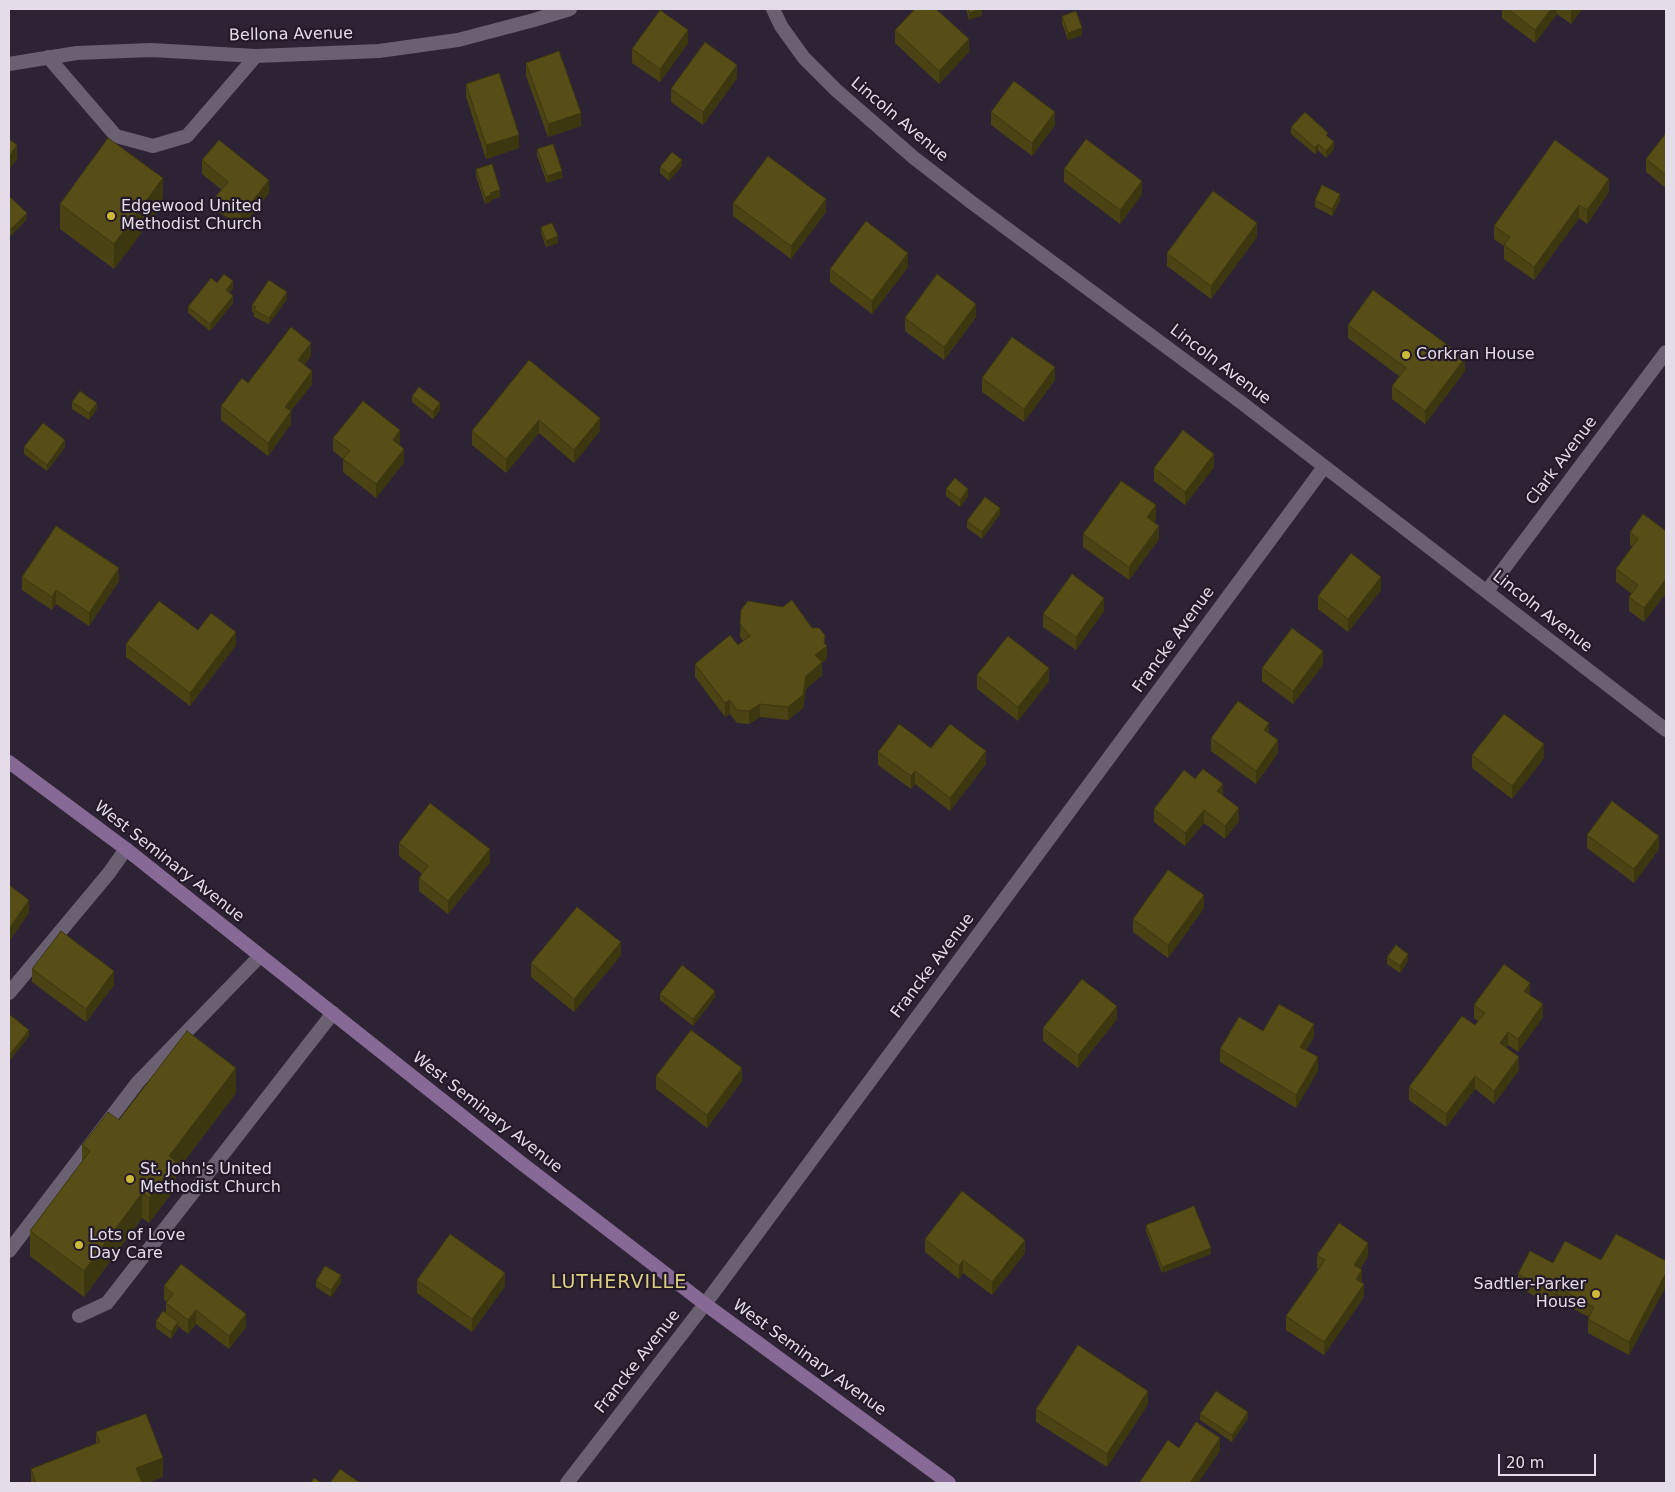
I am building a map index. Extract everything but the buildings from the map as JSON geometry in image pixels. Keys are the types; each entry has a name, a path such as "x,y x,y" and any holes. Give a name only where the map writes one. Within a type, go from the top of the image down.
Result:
{"main road":[{"name":"West Seminary Avenue","path":"9,762 126,849 520,1162 705,1304 950,1483"}],"street":[{"name":"Bellona Avenue","path":"9,64 77,53 151,50 256,56 379,51 458,40 570,9"},
{"name":"Lincoln Avenue","path":"773,9 781,26 804,58 836,90 913,157 978,208 1242,403 1666,730"},
{"path":"48,57 116,136 152,146 187,136 256,56"},
{"name":"Clark Avenue","path":"1487,591 1666,352"},
{"name":"Francke Avenue","path":"567,1483 705,1304 1324,467"},
{"path":"9,994 109,873 126,849"},
{"path":"9,1251 138,1082 260,956"},
{"path":"79,1316 107,1303 333,1013"}],"place":[{"name":"Edgewood United Methodist Church","path":"111,216"},
{"name":"Corkran House","path":"1406,355"},
{"name":"St. John's United Methodist Church","path":"130,1179"},
{"name":"Lots of Love Day Care","path":"79,1245"},
{"name":"Sadtler-Parker House","path":"1596,1294"}],"district":[{"name":"LUTHERVILLE","path":"619,1283"}]}
